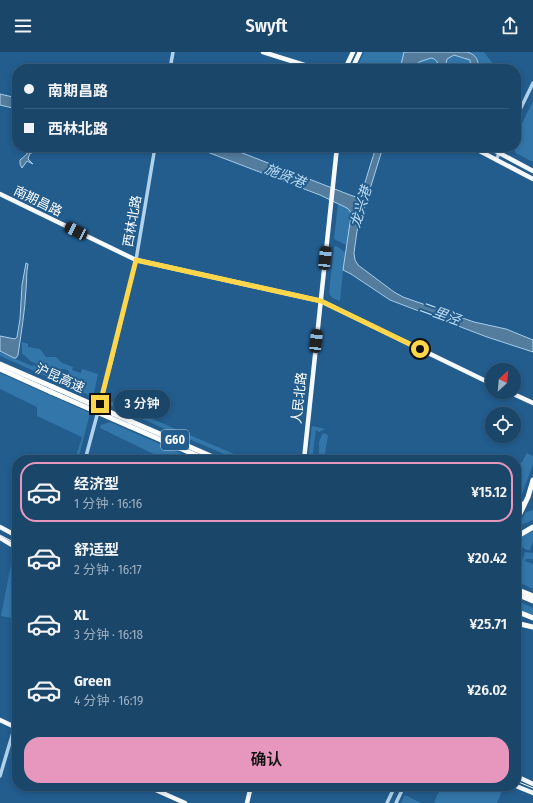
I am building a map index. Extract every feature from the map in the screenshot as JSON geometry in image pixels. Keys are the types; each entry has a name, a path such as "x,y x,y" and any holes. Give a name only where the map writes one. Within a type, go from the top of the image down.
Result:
{"highway":[{"name":"沪昆高速","path":"0,364 129,423 208,455"},
{"name":"沪昆高速","path":"0,369 52,389"},
{"name":"沪昆高速","path":"129,423 196,455"},
{"path":"521,505 533,479"},
{"path":"521,511 528,496 533,479"},
{"path":"521,531 533,524"},
{"path":"521,534 533,528"},
{"path":"521,588 533,592"},
{"path":"521,590 533,596"},
{"path":"521,596 533,601"},
{"path":"521,612 533,618"},
{"path":"521,625 533,627"}],"main road":[{"path":"263,52 301,64"},
{"path":"347,64 352,52"},
{"path":"354,64 360,52"},
{"name":"人民北路","path":"305,455 336,152"},
{"path":"481,152 533,179"},
{"path":"499,153 533,171"},
{"name":"南期昌路","path":"0,194 136,260 321,301 485,381"},
{"path":"521,398 533,403"},
{"path":"0,527 12,533"},
{"path":"0,538 12,545"},
{"path":"0,720 12,725"},
{"path":"521,778 533,784"},
{"path":"521,788 533,793"},
{"path":"158,791 185,803"},
{"path":"247,803 250,791"}],"street":[{"path":"171,64 173,52"},
{"path":"521,108 533,83"},
{"name":"西林北路","path":"86,455 136,260 154,152"},
{"path":"496,160 499,153"},
{"path":"0,776 12,739"},
{"path":"388,803 393,791"},
{"path":"396,803 402,791"}],"shaded area":[{"path":"364,52 484,52 493,64 359,64"},
{"path":"533,101 533,162 515,152 521,152 521,126"},
{"path":"338,204 347,208 351,220 346,245 334,239"},
{"path":"336,246 345,252 340,301 332,297 329,292 334,247"},
{"path":"22,342 28,344 28,347 40,349 46,357 56,357 62,363 73,367 72,370 81,373 82,369 98,374 93,397 0,356 0,352 32,366 34,365 68,374 69,371 67,370 53,369 31,361 22,354"},
{"path":"0,373 90,413 79,455 77,455 82,437 37,416 37,407 0,389"},
{"path":"108,400 236,455 226,455 107,404"},
{"path":"110,422 185,455 156,455 100,428 101,425"},
{"path":"312,426 325,429 319,432 316,430 313,455 309,455"},
{"path":"323,433 328,435 325,455 319,455 319,442"},
{"path":"527,453 533,456 533,464 521,497 521,462"},
{"path":"533,510 533,520 521,525 521,520 526,512"},
{"path":"533,529 533,541 530,550 521,547 521,536"},
{"path":"525,552 533,553 533,559 526,559 525,561 533,564 533,589 521,583 522,561"},
{"path":"12,559 12,618 1,616"},
{"path":"521,602 533,608 533,618 521,617"},
{"path":"439,791 502,791 497,803 434,803"},
{"path":"405,795 421,803 401,803"}],"water":[{"path":"404,52 467,52 476,58 478,64 470,64 470,60 454,55 447,59 446,64 438,64 435,59 431,58 419,62 418,64 401,64"},
{"path":"0,94 12,97 12,108 0,105"},
{"path":"27,152 32,152 28,159 33,164 27,161 22,168 20,160 27,154"},
{"path":"207,152 240,152 356,197 362,192 374,152 381,152 357,231 354,253 355,260 358,265 403,297 474,322 506,329 533,340 533,352 487,337 390,300 343,270 351,216 350,211 347,208 320,195"},
{"path":"26,263 28,264 24,314 18,355 14,358 0,351 0,336 15,339 17,337 20,319 22,285"}],"tram line":[{"path":"0,535 12,541"},
{"path":"521,783 533,788"}],"route":[{"path":"100,404 136,260 321,301 420,349"}],"water label":[{"name":"施贤港","path":"285,176"},
{"name":"龙兴港","path":"361,207"},
{"name":"二里泾","path":"440,314"}]}
